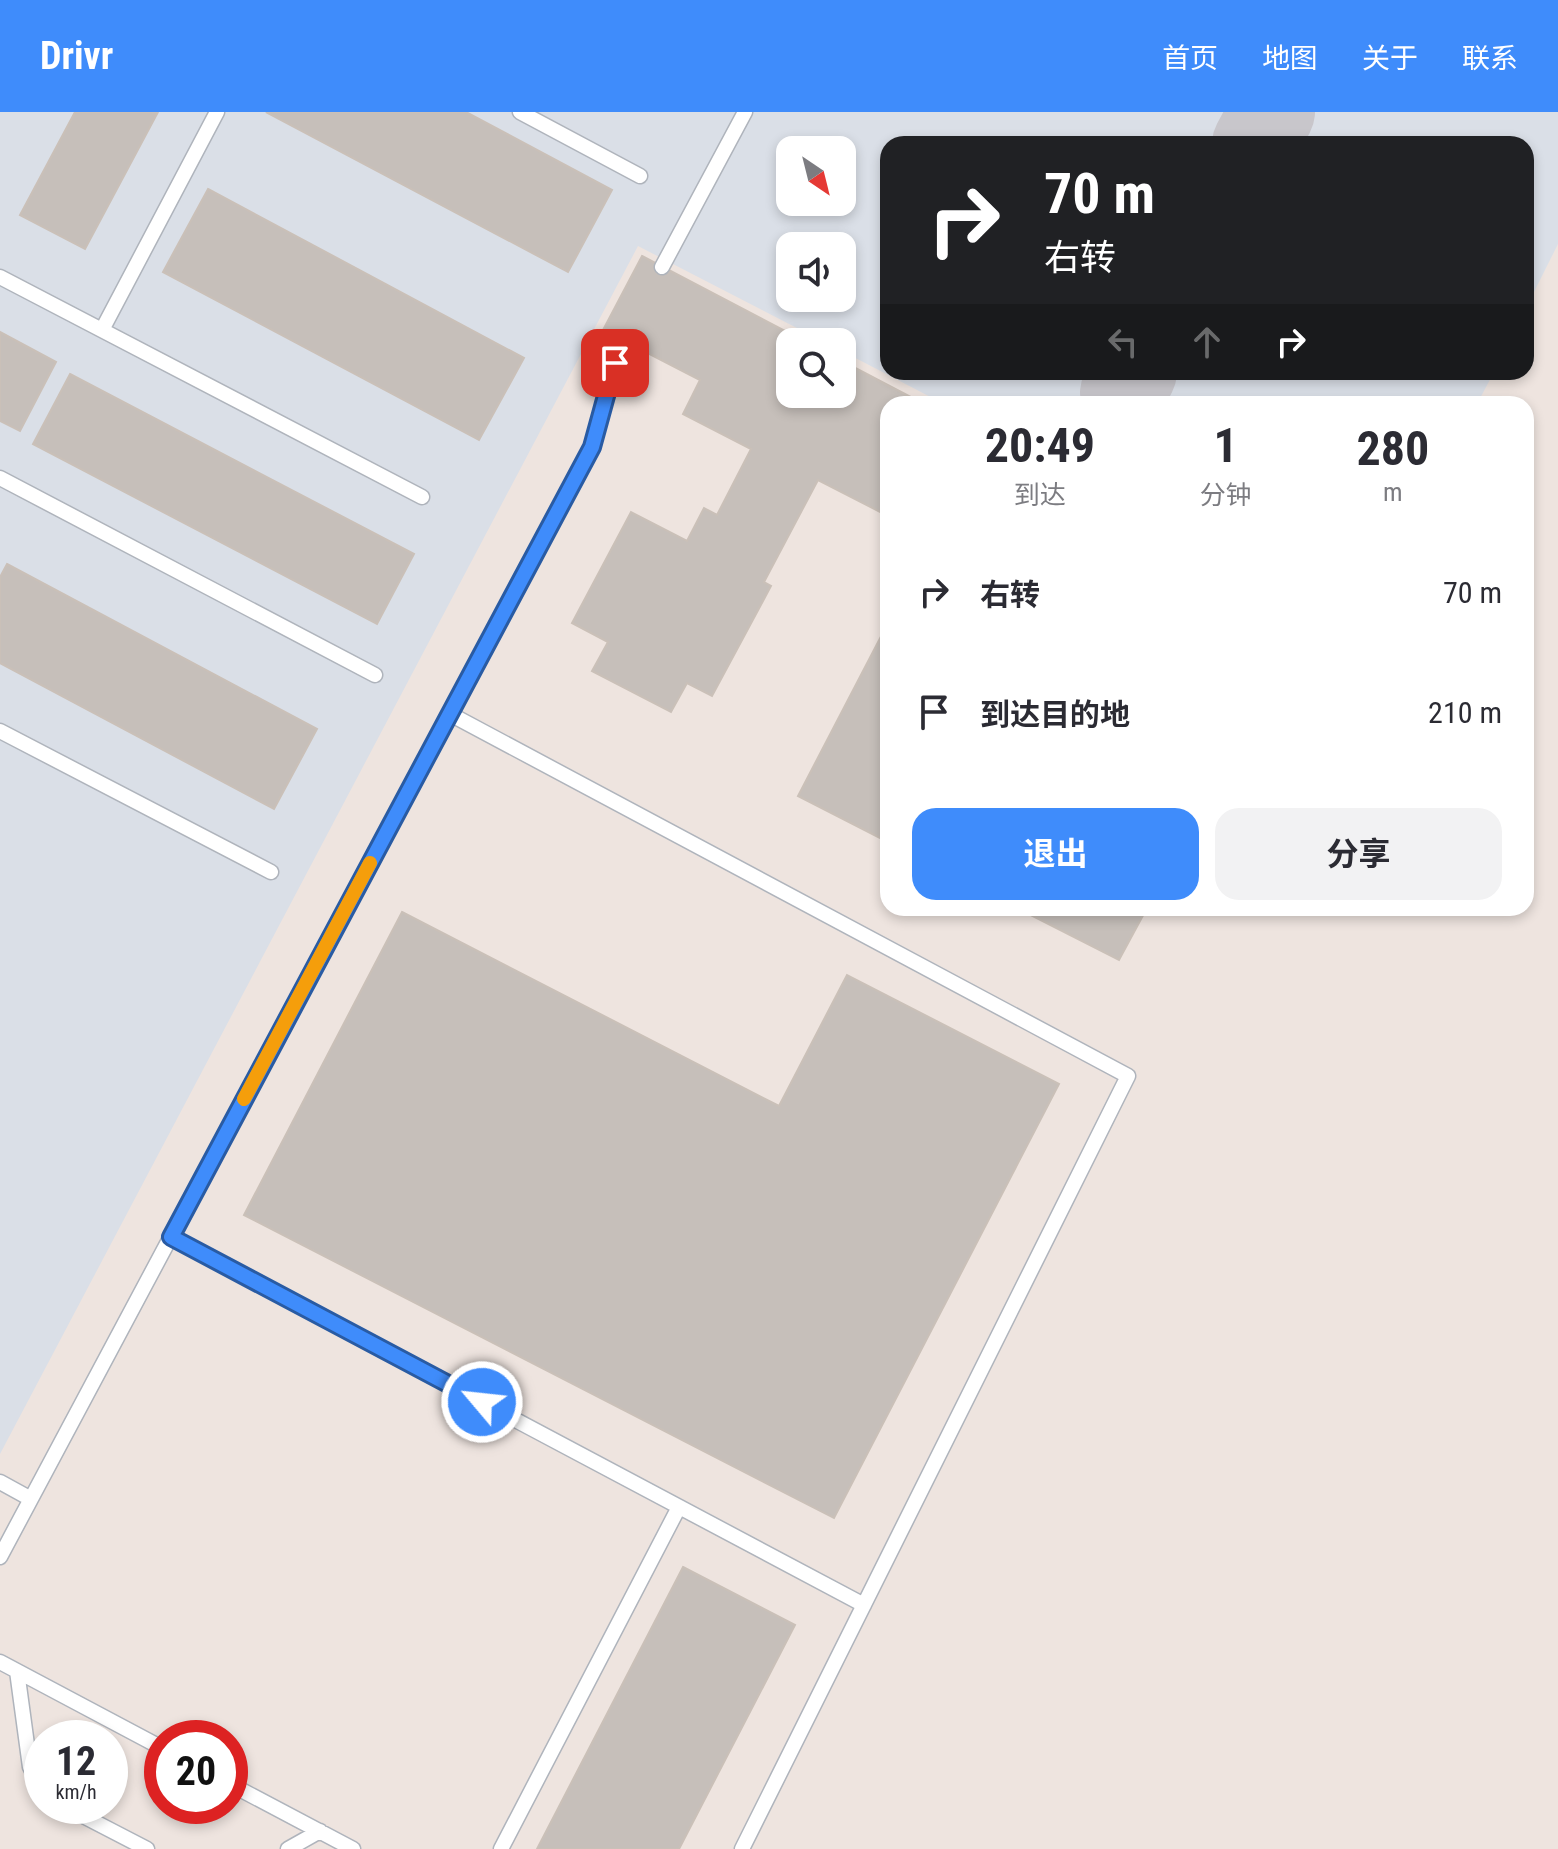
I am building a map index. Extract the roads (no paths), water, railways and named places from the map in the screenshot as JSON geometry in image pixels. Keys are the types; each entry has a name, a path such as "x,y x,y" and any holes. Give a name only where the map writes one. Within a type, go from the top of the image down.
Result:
{"lane":[{"path":"102,330 217,112"},
{"path":"520,112 640,176"},
{"path":"662,267 745,112"},
{"path":"0,277 422,497"},
{"path":"0,1557 592,447 623,340"},
{"path":"2,484 375,675"},
{"path":"450,714 1128,1076 742,1849"},
{"path":"0,731 271,872"},
{"path":"171,1237 864,1605"},
{"path":"0,1482 31,1499"},
{"path":"501,1849 679,1507"},
{"path":"0,1662 144,1738"},
{"path":"17,1671 24,1723"},
{"path":"248,1793 353,1849"},
{"path":"99,1824 147,1849"},
{"path":"288,1849 320,1831"}]}
